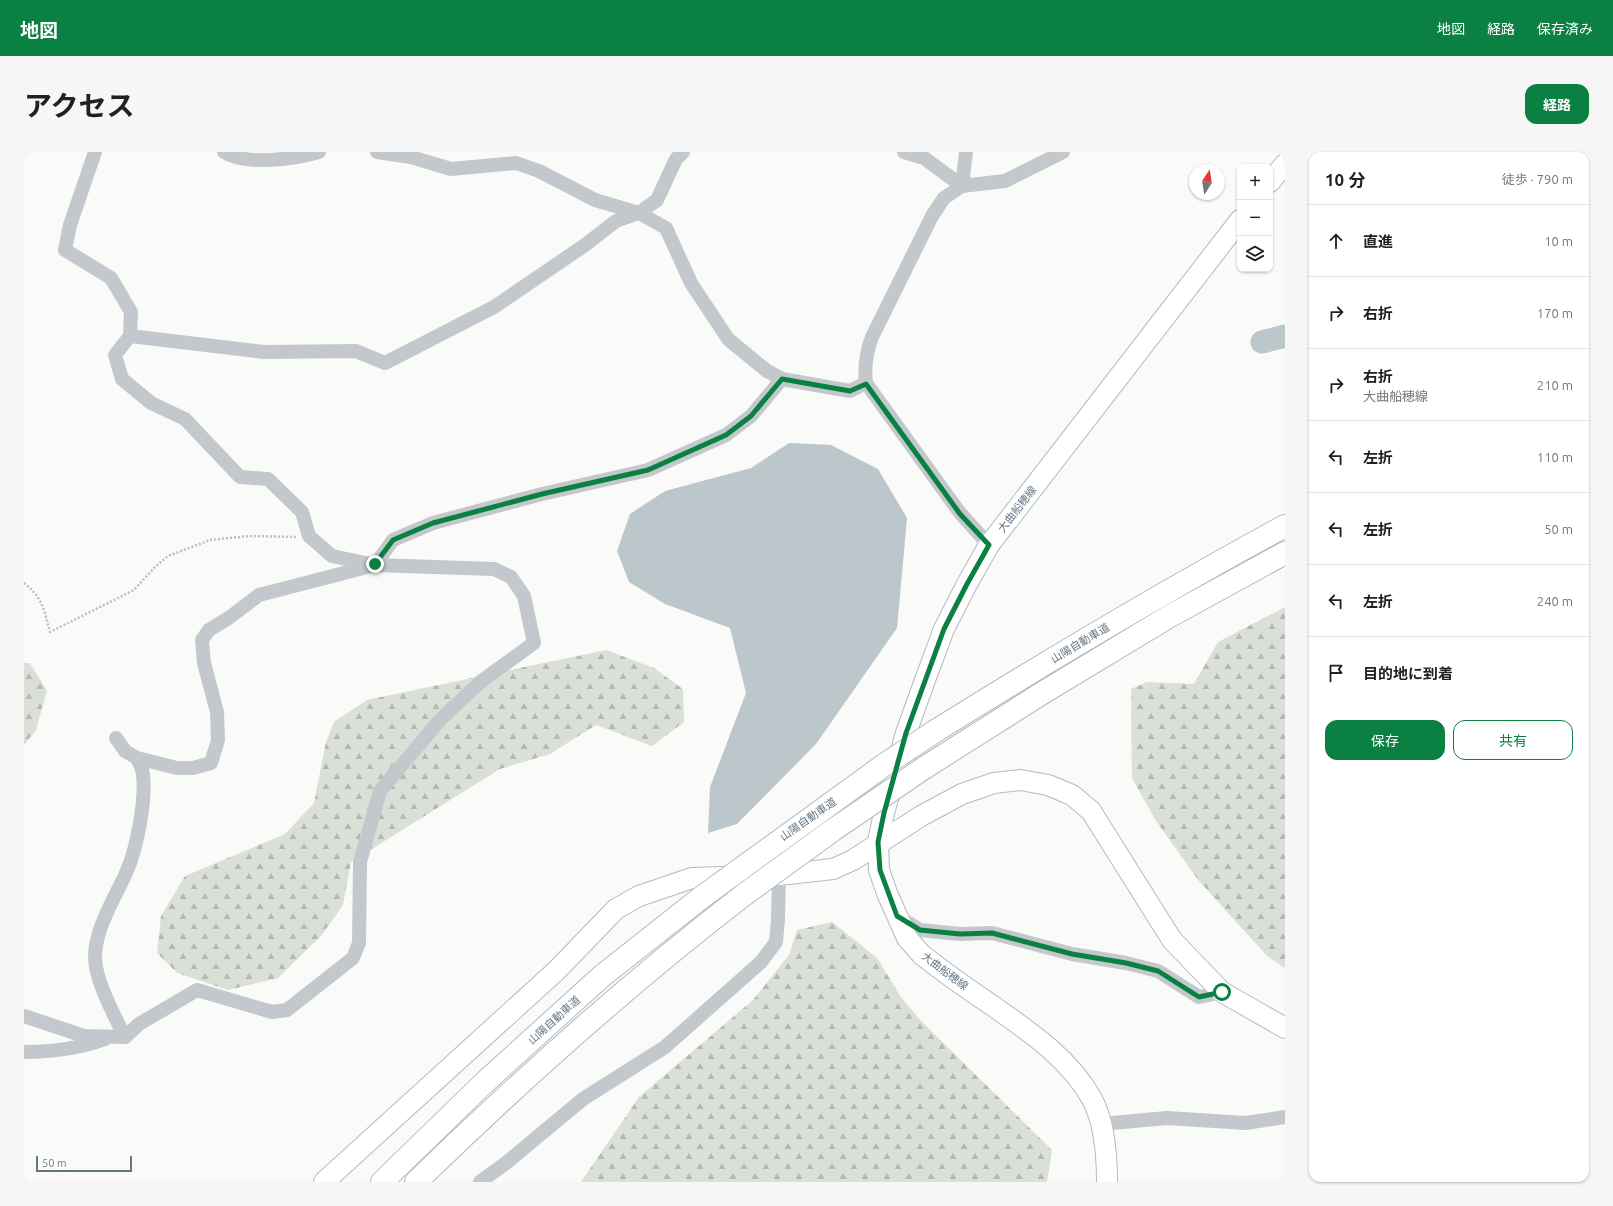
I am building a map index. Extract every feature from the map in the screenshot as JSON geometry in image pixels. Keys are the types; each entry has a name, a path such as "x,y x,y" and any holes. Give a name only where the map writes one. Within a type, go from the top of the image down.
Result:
{"highway":[{"name":"山陽自動車道","path":"382,1182 485,1082 602,976 749,861 884,765 1031,671 1151,601 1285,526"},
{"name":"山陽自動車道","path":"416,1182 507,1094 622,992 745,894 833,830 924,768 1044,692 1170,616 1285,553"}],"street":[{"path":"24,1052 52,1052 84,1047 118,1037 197,990 272,1012 287,1010 353,958 359,943 360,862 380,791 440,720 479,683 534,642 524,596 511,577 494,569 375,564 332,556 309,536 302,512 268,479 240,477 185,419 150,403 122,379 115,355 130,336 131,312 111,278 65,250 70,225 95,152"},
{"path":"224,152 233,158 278,159 298,158 319,152"},
{"path":"377,152 410,157 451,169 516,163 539,171 595,200 639,213 666,228 691,283 728,340 767,371 782,379 850,391 866,384"},
{"path":"130,336 264,352 356,351 385,363 494,307 586,245 616,221 639,213 657,200 676,159 684,152"},
{"path":"904,152 924,158 962,186"},
{"path":"962,186 966,152"},
{"path":"989,545 960,514 866,384 864,368 866,353 872,336 932,216 944,198 962,186 1005,182 1063,152"},
{"path":"1273,178 1285,164"},
{"name":"大曲船穂線","path":"1107,1182 1106,1151 1102,1124 1092,1100 1079,1078 1033,1034 922,955 908,938 897,916 880,870 878,842 884,813 906,733 944,629 989,545 1237,224"},
{"path":"116,738 125,751 137,758 177,768 193,768 211,763 218,740 217,712 204,663 202,640 209,630 230,617 259,595 375,564 393,540 433,523 542,494 648,470 726,435 751,416 782,379"},
{"path":"118,1037 96,966 97,940 106,913 127,871 136,838 143,795 144,773 137,758"},
{"path":"324,1182 556,971 616,909 639,896 692,878 779,875 833,869 853,860 878,842 921,816 962,794 994,783 1020,780 1048,785 1072,795 1091,811 1172,940 1222,992 1285,1028"},
{"path":"480,1182 506,1163 583,1099 665,1047 761,962 776,942 779,875"},
{"path":"897,916 920,930 960,934 992,933 1072,954 1126,963 1158,971 1199,997 1222,992"},
{"path":"24,1016 84,1036 118,1037"},
{"path":"1102,1124 1167,1118 1246,1123 1285,1117"}],"path":[{"path":"24,583 36,592 43,606 50,632 134,590 155,567 168,556 210,540 249,536 286,538 309,536"}],"green space":[{"path":"1285,607 1285,968 1267,956 1199,881 1156,821 1132,778 1131,689 1147,682 1194,684 1218,642"},
{"path":"606,650 654,668 683,689 684,722 652,746 596,725 550,754 500,769 351,862 343,905 321,936 278,978 228,990 177,973 157,953 161,916 185,876 285,834 314,803 326,742 334,722 367,700"},
{"path":"24,663 30,663 47,691 36,730 24,745"},
{"path":"832,922 877,958 901,997 920,1020 1052,1150 1047,1182 581,1182 639,1097 753,1000 789,955 797,930"}],"shaded area":[{"path":"789,443 831,445 878,469 907,518 897,628 816,744 737,824 708,833 710,787 746,693 730,628 665,604 629,582 617,551 630,514 665,491 751,468"}],"waterway":[{"path":"1262,342 1285,336"}],"route":[{"path":"375,564 393,540 433,523 542,494 603,482 648,470 726,435 751,416 782,379 850,391 866,384 960,514 989,545 944,629 906,733 884,813 878,842 880,870 897,916 920,930 960,934 992,933 1072,954 1126,963 1158,971 1199,997 1222,992"}]}
